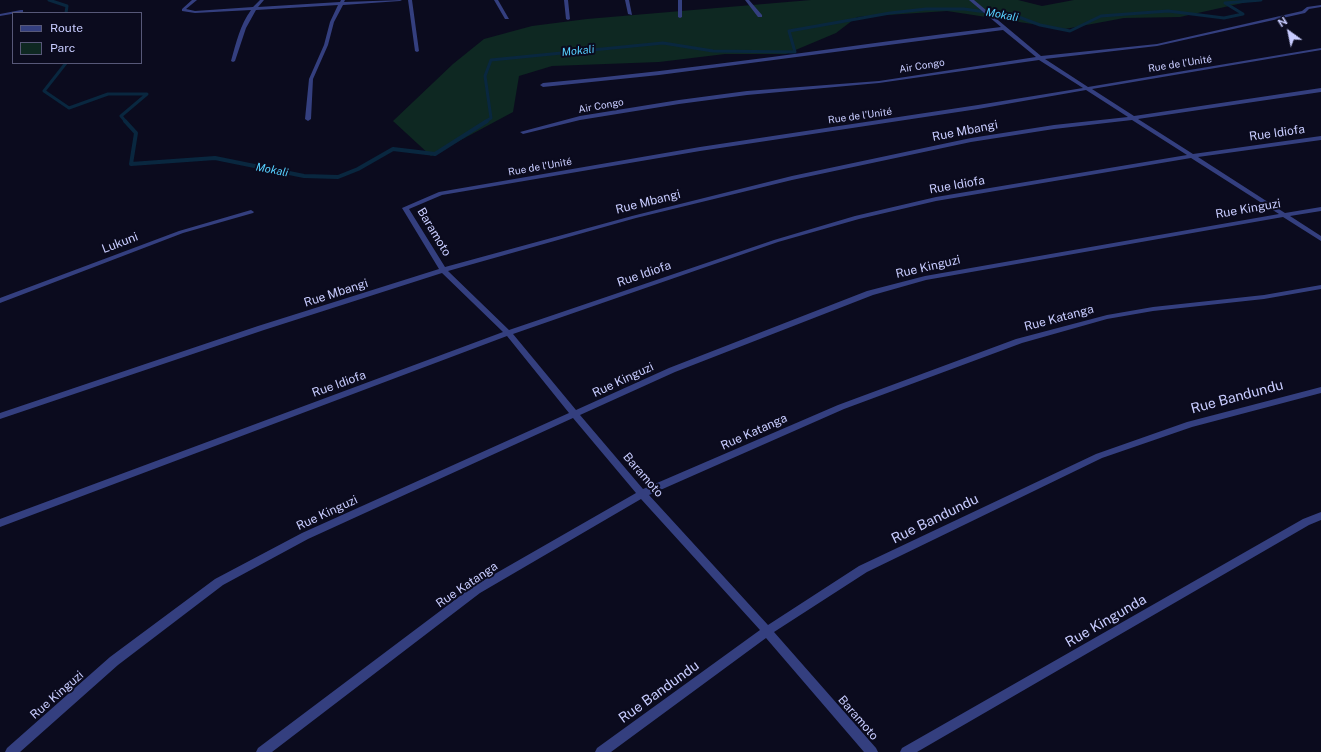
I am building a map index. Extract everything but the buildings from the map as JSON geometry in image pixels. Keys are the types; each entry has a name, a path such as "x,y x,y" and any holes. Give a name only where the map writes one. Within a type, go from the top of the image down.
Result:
{"street":[{"path":"195,0 183,10 195,12 342,1 400,0"},
{"path":"233,61 240,35 253,8 262,0"},
{"path":"410,0 417,51"},
{"path":"496,0 507,18"},
{"path":"566,0 568,19"},
{"path":"627,0 630,14"},
{"path":"680,0 680,17"},
{"path":"747,0 760,16"},
{"path":"971,0 1040,58 1286,215 1321,239"},
{"path":"308,120 311,79 326,45 332,22 342,1"},
{"name":"Air Congo","path":"523,132 580,118 679,102 747,93 879,82 1040,58 1157,45 1303,12 1308,8 1321,6"},
{"path":"14,12 21,11"},
{"path":"0,14 12,12"},
{"path":"543,85 616,80 917,38 1005,28"},
{"name":"Rue de l'Unité","path":"405,208 442,193 700,148 970,108 1321,49"},
{"name":"Rue Mbangi","path":"0,416 261,328 443,270 634,217 792,178 971,140 1054,127 1135,118 1321,90"},
{"name":"Rue Idiofa","path":"0,523 508,333 776,241 857,217 936,199 1193,156 1321,139"},
{"name":"Baramoto","path":"405,208 443,270 508,333 642,494 767,631 872,752"},
{"name":"Rue Kinguzi","path":"11,752 114,661 219,582 304,536 672,370 870,293 925,278 1321,209"},
{"name":"Lukuni","path":"0,301 175,234 251,212"},
{"name":"Rue Katanga","path":"262,752 476,590 642,494 842,407 1019,341 1106,317 1145,310 1264,296 1321,287"},
{"name":"Rue Bandundu","path":"600,752 767,631 863,569 1099,456 1190,424 1321,390"},
{"name":"Rue Kingunda","path":"906,752 1306,522 1321,516"}],"green space":[{"path":"811,0 1018,0 1042,6 1074,0 1256,0 1180,17 1124,18 1065,29 947,11 857,17 836,33 786,54 725,54 659,62 552,66 519,76 513,112 431,156 393,121 453,64 484,39 532,26 587,19"}],"waterway":[{"name":"Mokali","path":"49,0 67,6 66,12"},
{"name":"Mokali","path":"485,122 491,118 485,76 491,60 663,43 713,51 795,52 789,31 890,13 926,9 964,9 1016,16 1040,25 1070,31 1101,16 1168,11 1224,18 1243,14 1225,3 1261,0"},
{"name":"Mokali","path":"65,64 44,91 69,108 108,94 147,94 121,116 126,122"},
{"name":"Mokali","path":"125,121 136,133 131,164 215,158 304,176 338,177 358,169 393,149 435,154 487,121"}]}
